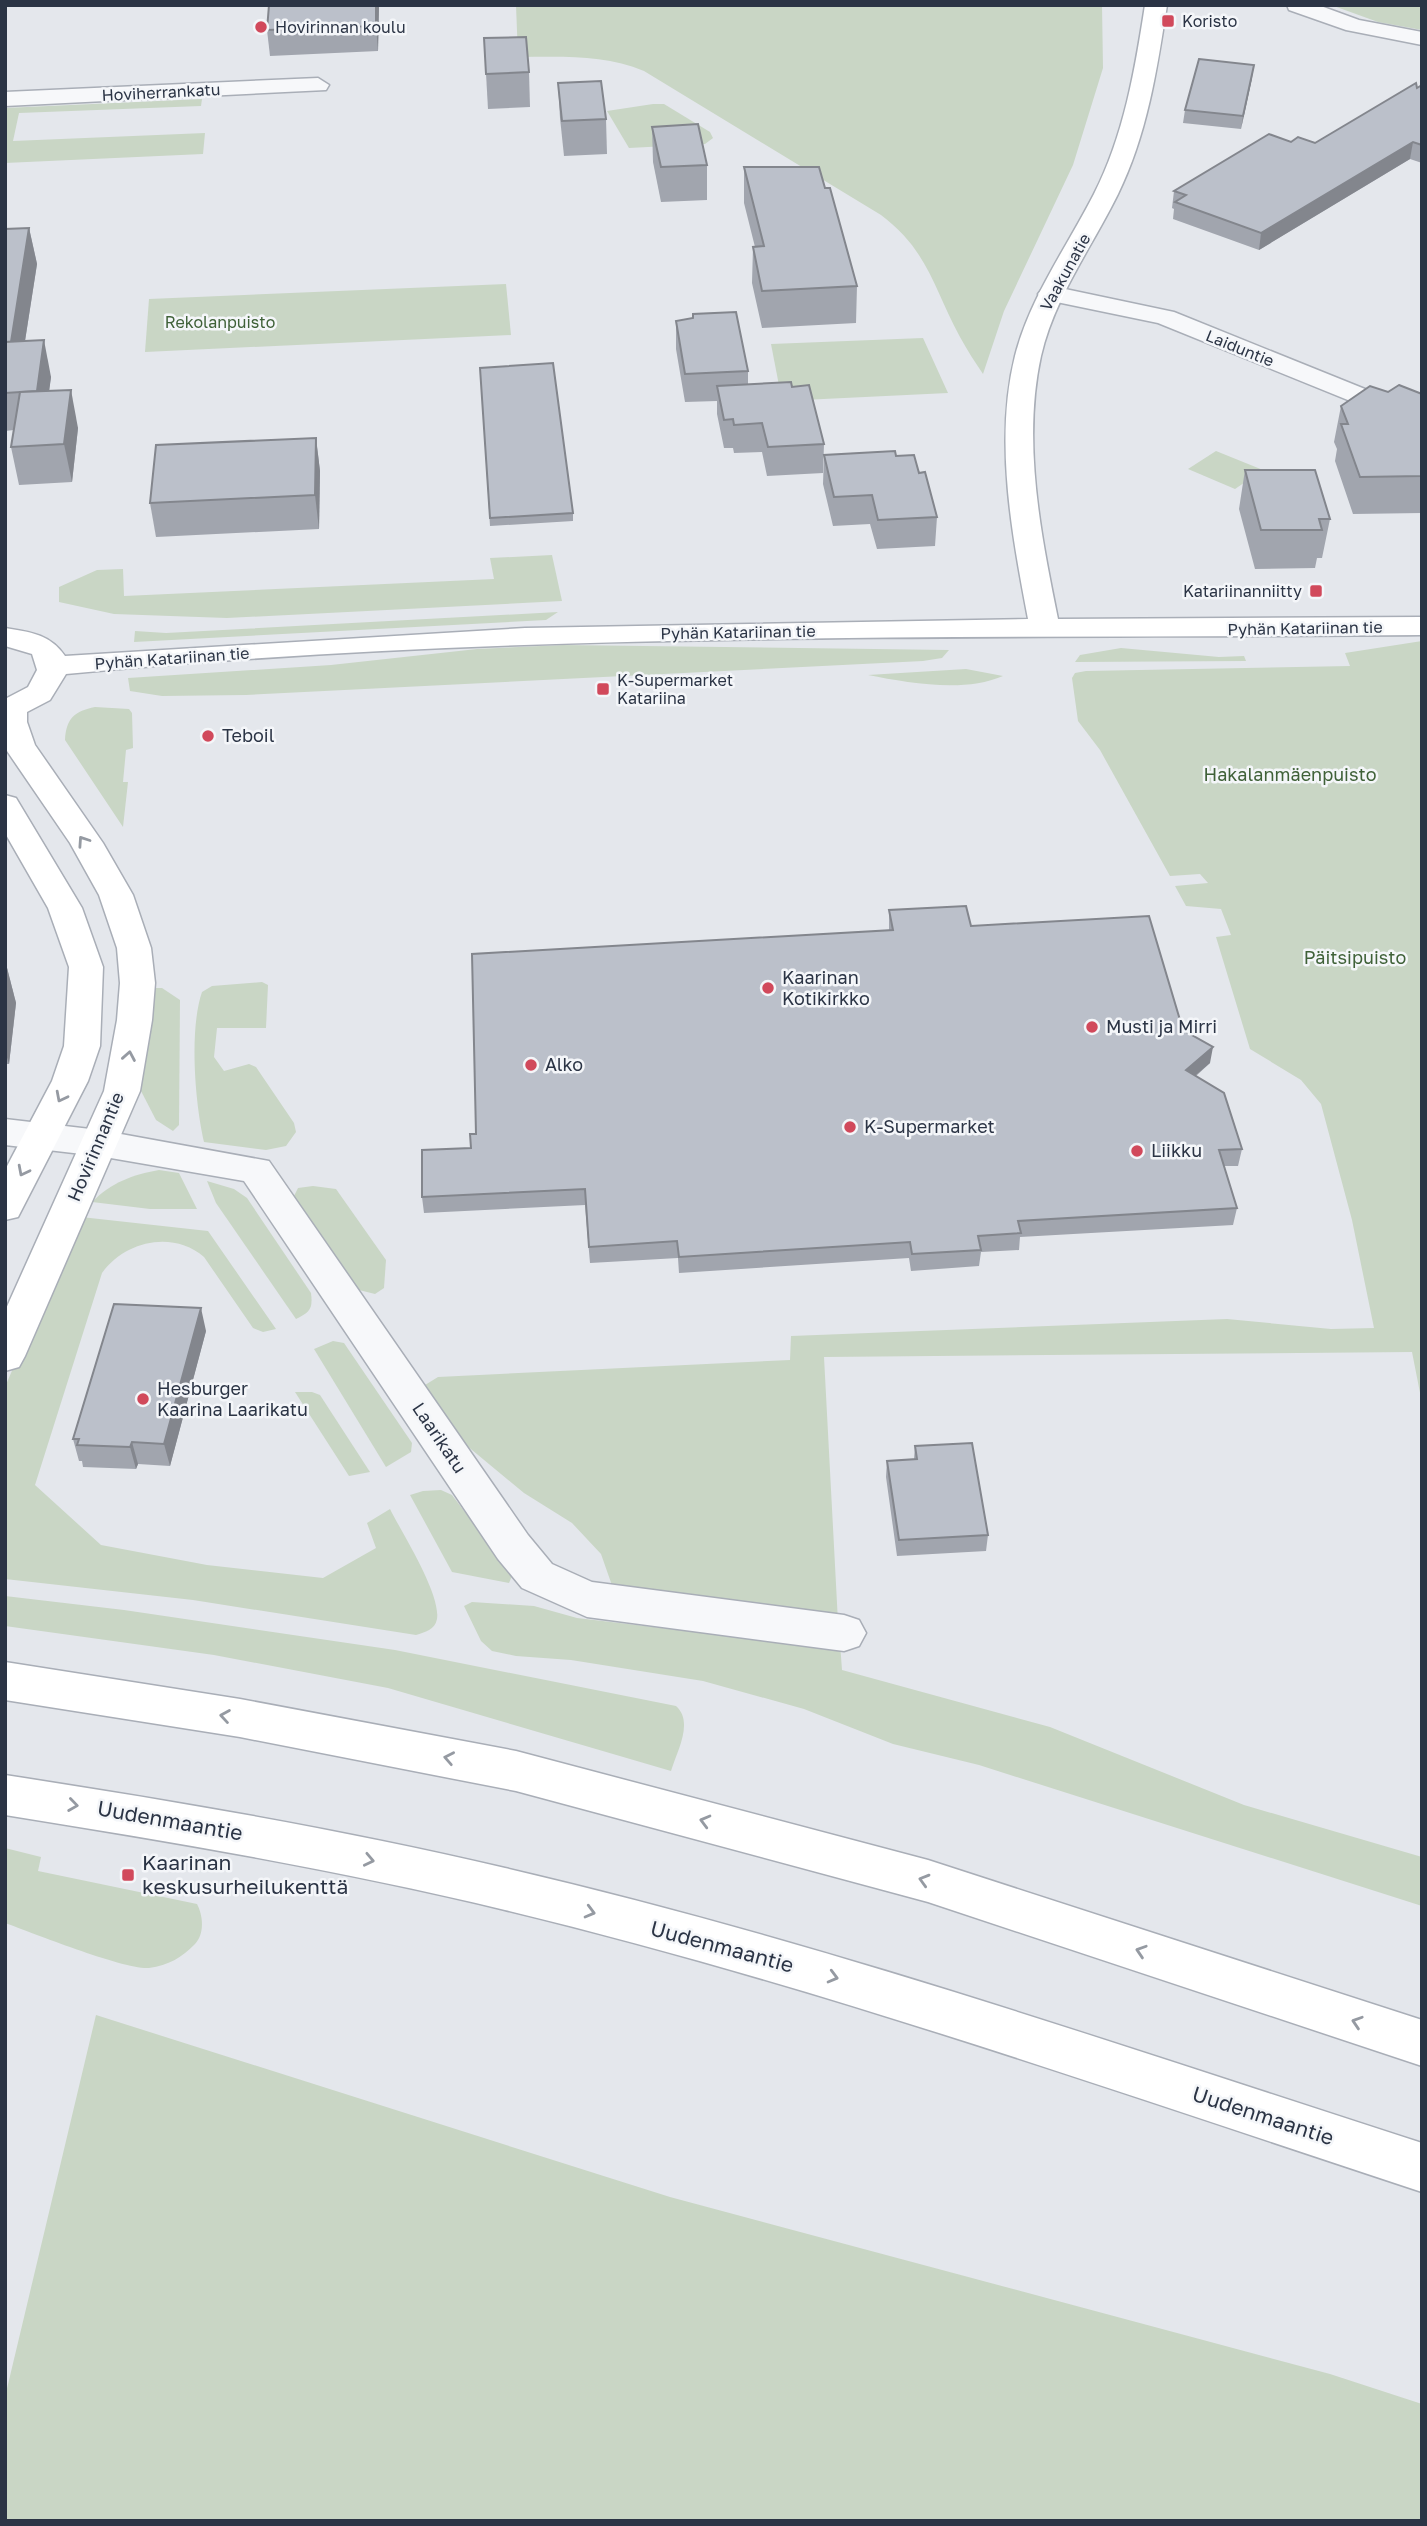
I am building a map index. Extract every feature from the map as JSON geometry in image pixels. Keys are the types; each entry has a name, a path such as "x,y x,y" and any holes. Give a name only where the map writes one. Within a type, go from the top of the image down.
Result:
{"street":[{"name":"Vaakunatie","path":"1045,630 1022,489 1023,399 1028,358 1043,309 1091,224 1132,131 1142,91 1156,5"},
{"path":"1297,5 1354,25 1422,39"},
{"name":"Hoviherrankatu","path":"5,99 318,85"},
{"name":"Laiduntie","path":"1051,293 1165,317 1422,422"},
{"name":"Pyhän Katariinan tie","path":"56,666 581,635 954,628 1045,630 1422,626"},
{"path":"5,637 36,643 50,653 56,666 51,682 8,708"},
{"name":"Hovirinnantie","path":"5,1356 122,1091 129,1056 137,978 135,950 117,894 13,734 8,708"},
{"path":"5,805 65,908 86,967 82,1046 70,1080 5,1207"},
{"name":"Laarikatu","path":"5,1132 99,1143 256,1170 513,1547 537,1576 587,1599 844,1633"},
{"path":"5,1681 240,1718 516,1771 928,1881 1422,2043"},
{"name":"Uudenmaantie","path":"5,1795 222,1829 506,1889 883,1991 1422,2168"}],"green space":[{"path":"516,5 1102,5 1103,68 1073,165 1004,311 983,374 960,337 920,256 897,228 881,215 644,71 598,59 518,57"},
{"path":"1331,5 1422,5 1422,30 1378,22"},
{"path":"202,99 201,106 19,113 13,141 205,133 203,154 5,163 5,108"},
{"path":"664,104 710,132 713,138 705,144 629,148 607,111"},
{"name":"Rekolanpuisto","path":"506,284 511,335 145,352 149,299"},
{"path":"923,338 948,393 782,401 771,344"},
{"path":"1216,451 1263,470 1235,489 1188,469"},
{"path":"552,555 562,601 227,618 114,614 59,602 59,587 97,570 123,569 124,596 494,579 490,558"},
{"path":"558,612 546,620 134,642 135,631 166,633"},
{"path":"1422,641 1422,1403 1412,1352 824,1357 838,1622 615,1594 601,1554 572,1523 524,1493 466,1445 425,1385 438,1377 790,1360 791,1336 1227,1319 1331,1329 1374,1328 1352,1220 1321,1104 1301,1080 1250,1049 1216,937 1231,935 1221,909 1186,906 1175,886 1208,883 1200,874 1170,876 1100,750 1078,721 1072,678 1075,673 1086,671 1350,666 1345,653"},
{"path":"563,645 949,650 942,658 923,661 246,695 162,696 130,691 128,678 331,665 477,649"},
{"path":"1121,648 1219,657 1244,656 1246,661 1075,662 1080,655"},
{"path":"966,669 1003,676 971,684 936,685 868,675"},
{"path":"95,707 129,709 132,713 133,748 126,750 123,782 128,782 123,827 65,740 67,726 73,717"},
{"path":"262,982 268,985 266,1028 217,1028 214,1057 224,1071 249,1064 256,1067 294,1123 296,1132 286,1146 266,1150 204,1142 195,1067 196,1026 202,992 212,986"},
{"path":"147,988 162,988 180,1000 179,1125 173,1131 156,1120 140,1089"},
{"path":"159,1170 179,1173 197,1209 150,1209 92,1202 123,1180"},
{"path":"207,1181 234,1189 247,1198 311,1293 311,1306 305,1314 296,1319 216,1203"},
{"path":"313,1186 336,1189 386,1260 384,1288 375,1294 355,1289 292,1200 298,1188"},
{"path":"81,1217 208,1231 276,1329 263,1332 253,1328 204,1257 192,1249 164,1242 150,1243 123,1253 102,1273 35,1485 101,1545 207,1565 323,1578 376,1548 367,1523 390,1509 420,1564 433,1595 437,1619 432,1628 416,1635 193,1600 5,1579 5,1387 75,1224"},
{"path":"333,1341 344,1343 412,1443 411,1452 386,1467 314,1349"},
{"path":"295,1392 320,1395 370,1472 349,1476"},
{"path":"441,1490 452,1495 506,1566 512,1576 509,1583 452,1572 410,1495"},
{"path":"5,1596 124,1610 395,1650 676,1706 684,1720 684,1728 671,1771 388,1688 214,1655 5,1626"},
{"path":"472,1602 534,1606 577,1618 797,1644 840,1643 842,1670 1050,1727 1244,1805 1422,1857 1422,1906 979,1765 893,1744 804,1709 703,1681 571,1660 516,1656 492,1651 481,1641 464,1606"},
{"path":"5,1848 41,1857 38,1871 197,1904 202,1924 198,1940 185,1953 169,1963 149,1968 137,1967 100,1957 5,1923"},
{"path":"96,2015 670,2197 1330,2374 1422,2404 1422,2521 5,2521 5,2397"}],"building":[{"path":"269,5 376,5 376,26 267,30"},
{"path":"526,37 529,72 486,74 484,38"},
{"path":"1199,59 1254,65 1243,116 1185,110"},
{"path":"601,81 606,119 562,121 558,83"},
{"path":"1416,83 1417,88 1422,85 1422,145 1413,142 1261,233 1175,202 1186,195 1174,191 1269,134 1291,142 1298,137 1315,143"},
{"path":"698,124 707,165 661,167 652,127"},
{"path":"744,167 819,167 825,188 830,188 857,286 762,291 753,247 764,246"},
{"path":"29,228 11,342 5,342 5,229"},
{"path":"736,312 748,371 685,374 676,321 693,318 693,314"},
{"path":"44,340 37,391 5,393 5,342"},
{"path":"553,363 573,513 490,518 480,368"},
{"path":"791,382 792,387 809,385 824,444 768,447 762,423 734,425 733,419 724,420 717,386"},
{"path":"1399,385 1422,394 1422,476 1360,477 1341,424 1348,424 1341,406 1370,386 1388,392"},
{"path":"71,390 64,444 11,447 20,392"},
{"path":"316,438 315,495 150,503 156,445"},
{"path":"895,451 896,456 914,455 919,473 925,472 937,517 878,520 872,495 834,497 824,455"},
{"path":"1245,470 1315,470 1330,519 1319,519 1322,530 1261,530"},
{"path":"966,906 971,926 1149,916 1183,1030 1213,1047 1186,1070 1224,1093 1242,1149 1219,1150 1237,1208 1018,1221 1021,1233 978,1236 981,1250 912,1254 910,1242 679,1257 677,1241 589,1247 585,1189 422,1197 422,1150 471,1148 470,1134 476,1134 472,954 893,930 889,910"},
{"path":"114,1304 201,1308 164,1444 132,1442 130,1447 77,1445 79,1439 73,1439"},
{"path":"972,1443 988,1535 899,1540 887,1461 917,1459 915,1446"}],"place":[{"name":"Koristo","path":"1168,21"},
{"name":"Hovirinnan koulu","path":"261,27"},
{"name":"Katariinanniitty","path":"1316,591"},
{"name":"K-Supermarket Katariina","path":"603,689"},
{"name":"Teboil","path":"208,736"},
{"name":"Kaarinan Kotikirkko","path":"768,988"},
{"name":"Musti ja Mirri","path":"1092,1027"},
{"name":"Alko","path":"531,1065"},
{"name":"K-Supermarket","path":"850,1127"},
{"name":"Liikku","path":"1137,1151"},
{"name":"Hesburger Kaarina Laarikatu","path":"143,1399"},
{"name":"Kaarinan keskusurheilukenttä","path":"128,1875"}],"park label":[{"name":"Hakalanmäenpuisto","path":"1290,775"},
{"name":"Päitsipuisto","path":"1355,958"}]}
